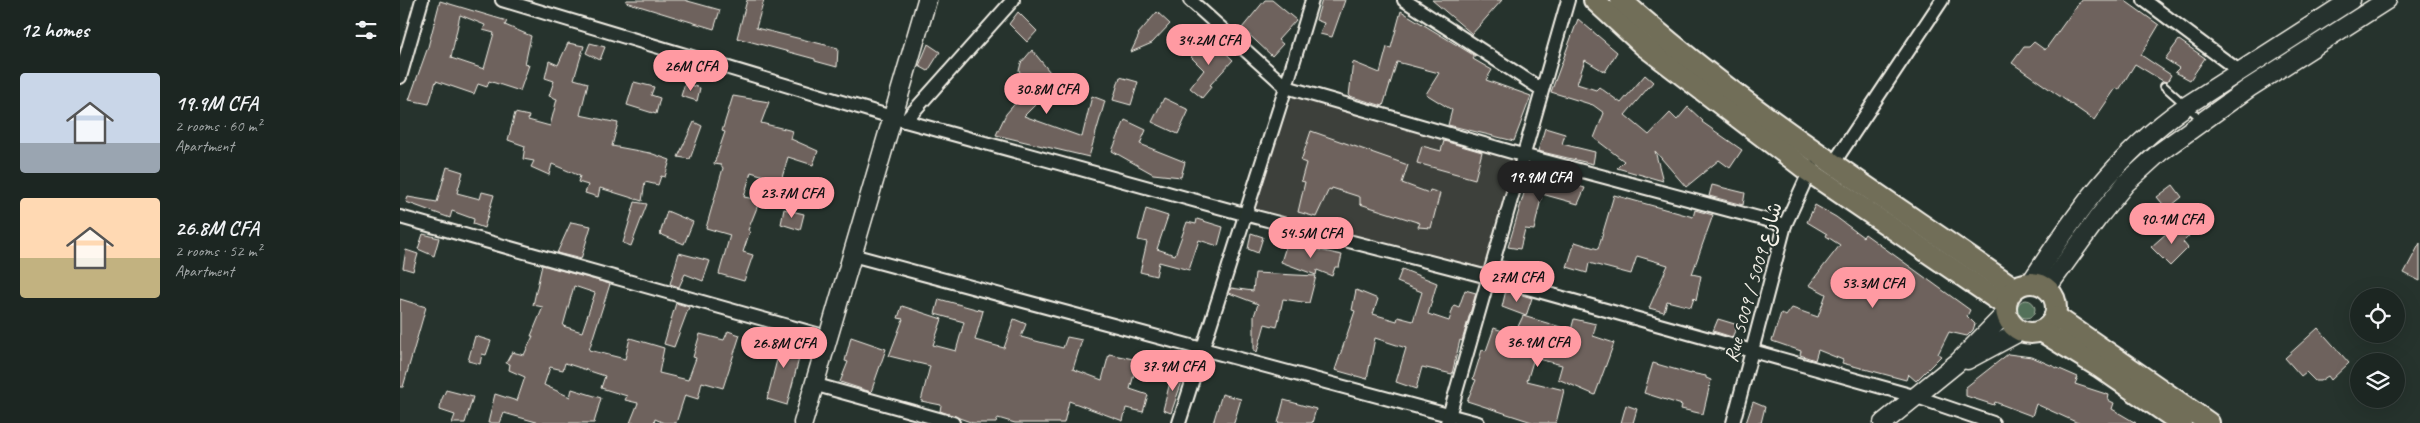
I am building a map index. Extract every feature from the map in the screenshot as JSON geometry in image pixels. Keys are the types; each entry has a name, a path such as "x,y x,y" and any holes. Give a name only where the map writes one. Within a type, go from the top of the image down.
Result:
{"main road":[{"path":"1594,0 1643,44 2021,295 2054,298 2055,316 2047,327 2031,331"},
{"path":"1621,0 1820,163"},
{"path":"2021,295 2012,324 2031,331 2101,368 2181,423"},
{"path":"2055,316 2209,423"}],"street":[{"path":"400,77 422,0"},
{"path":"502,0 899,119 1244,214 1488,277 1917,397 1993,423"},
{"path":"803,423 852,255 899,119 927,0"},
{"path":"899,119 1013,0"},
{"path":"1190,0 1286,87 1522,155 1785,225"},
{"path":"1179,423 1312,0"},
{"path":"1404,0 1542,89"},
{"path":"1448,419 1522,155 1568,0"},
{"name":"Rue 5009 / شارع 5009","path":"1733,423 1785,225 1820,163 1942,0"},
{"path":"2144,0 2239,71"},
{"path":"2021,295 2062,234 2107,174 2166,120 2351,0"},
{"path":"1883,423 1957,364 2021,295 2097,219 2126,183 2160,152 2202,120 2387,0"},
{"path":"400,217 827,336"},
{"path":"852,255 1202,348 1448,419 1478,423"},
{"path":"1957,364 2031,331"},
{"path":"813,384 952,423"}],"lane":[{"path":"2164,86 2202,120"}],"shaded area":[{"path":"1295,90 1524,155 1482,285 1249,219"}],"green space":[{"path":"2026,300 2034,305 2035,309 2030,317 2026,318 2018,313 2017,309 2022,301"}],"building":[{"path":"627,0 684,0 720,10 714,29 626,2"},
{"path":"747,0 764,0 756,28 838,48 837,67 815,61 815,59 737,38"},
{"path":"1265,0 1272,0 1296,20 1278,40 1283,44 1272,56 1242,28"},
{"path":"1322,0 1345,0 1332,37 1320,34 1324,23 1316,20"},
{"path":"1432,0 1502,0 1472,34"},
{"path":"2081,0 2124,0 2159,25 2141,55 2171,75 2167,82 2163,81 2135,64 2119,90 2116,88 2094,120 2012,63 2024,47 2029,47 2034,42 2045,50"},
{"path":"440,1 507,21 505,25 531,36 525,64 529,65 520,91 489,81 487,87 478,84 474,94 436,81 429,104 409,100 428,47","holes":["460,15 485,25 483,30 494,33 484,69 451,58"]},
{"path":"1401,11 1475,56 1473,59 1492,70 1486,80 1531,96 1514,141 1448,125 1452,110 1426,94 1439,73 1397,62 1383,106 1349,96 1353,62 1380,73 1387,47 1391,48"},
{"path":"1018,12 1037,31 1027,42 1009,24"},
{"path":"1157,12 1170,24 1152,43 1131,52 1138,34"},
{"path":"1578,19 1617,52 1605,72 1585,60 1577,84 1596,90 1599,87 1621,103 1645,75 1653,82 1625,115 1649,135 1670,113 1677,120 1688,107 1702,122 1742,150 1730,168 1719,160 1686,187 1655,151 1663,181 1617,168 1624,161 1594,138 1604,113 1593,105 1551,92"},
{"path":"1210,38 1233,60 1210,85 1212,86 1202,98 1190,88 1204,70 1191,57"},
{"path":"2179,40 2205,58 2190,80 2175,72 2179,68 2165,59"},
{"path":"568,43 584,46 574,79 588,83 580,115 618,123 612,146 650,153 670,160 665,177 661,176 658,185 645,182 642,201 600,188 598,197 585,193 588,185 578,182 580,176 552,164 549,175 531,167 534,161 523,159 525,146 508,140 515,113 529,116 528,120 550,126 557,99 549,96 554,81 545,78 549,61 558,65"},
{"path":"590,43 605,47 600,60 586,53"},
{"path":"928,44 940,52 928,71 919,66"},
{"path":"1032,50 1058,82 1024,116 1082,137 1092,96 1105,101 1089,157 996,135 1006,114 1032,84 1019,71 1021,63"},
{"path":"1120,77 1138,82 1131,105 1113,100"},
{"path":"634,82 654,87 651,95 660,98 656,114 627,105"},
{"path":"685,83 700,88 697,101 681,96"},
{"path":"733,96 769,102 761,123 793,131 791,139 818,151 813,165 788,157 781,181 751,172 744,197 760,200 748,230 750,231 743,252 753,255 744,281 719,274 730,235 706,228 723,168 721,165 714,164 725,132 722,131"},
{"path":"1164,98 1189,110 1178,134 1152,122"},
{"path":"1125,120 1146,130 1140,144 1185,162 1181,177 1153,174 1112,151"},
{"path":"694,122 702,126 690,159 678,157"},
{"path":"1545,128 1565,134 1562,144 1595,152 1593,164 1538,151"},
{"path":"1311,131 1408,165 1402,183 1429,193 1430,190 1440,193 1431,228 1418,227 1420,223 1360,204 1360,197 1332,188 1331,190 1329,189 1316,217 1298,212 1305,182 1301,181 1306,163 1301,161"},
{"path":"1444,141 1482,152 1475,179 1417,163 1422,146 1441,151"},
{"path":"447,167 463,172 457,193 480,199 482,192 494,195 484,228 473,224 474,219 452,211 450,218 406,202 408,197 437,202"},
{"path":"1530,173 1585,188 1578,204 1542,194 1534,230 1525,229 1520,249 1508,247"},
{"path":"1712,185 1745,193 1743,205 1709,196"},
{"path":"2173,185 2182,197 2167,209 2157,197"},
{"path":"1614,195 1693,217 1695,210 1713,215 1692,274 1701,276 1696,300 1694,298 1691,307 1667,301 1664,312 1649,308 1668,265 1637,256 1631,274 1589,263 1587,273 1567,267 1575,242 1598,249"},
{"path":"635,202 647,204 631,246 623,243"},
{"path":"1815,205 1836,217 1863,237 1865,234 1970,310 1967,316 1975,324 1973,330 1967,336 1949,332 1938,354 1941,356 1916,381 1908,374 1906,380 1842,363 1843,360 1818,350 1815,360 1800,355 1801,351 1772,341 1781,313 1786,316 1792,308 1818,317 1826,294 1809,285 1840,245 1826,236 1827,234 1807,222"},
{"path":"784,209 804,214 800,230 781,224"},
{"path":"1146,209 1168,216 1157,249 1175,255 1187,222 1196,224 1197,219 1223,227 1218,246 1199,240 1189,270 1159,262 1156,276 1140,272 1147,242 1138,240"},
{"path":"667,211 693,222 684,244 660,234"},
{"path":"571,222 591,226 581,259 557,253"},
{"path":"2178,223 2189,236 2183,242 2188,248 2170,266 2151,247"},
{"path":"1251,233 1263,237 1258,253 1248,249"},
{"path":"423,234 439,238 434,256 418,249"},
{"path":"1287,243 1342,255 1339,267 1335,267 1332,276 1317,270 1316,275 1281,262"},
{"path":"2420,243 2420,281 2404,273"},
{"path":"406,250 418,254 413,271 403,268"},
{"path":"679,253 710,261 703,281 685,274 679,287 670,284"},
{"path":"1502,261 1541,270 1537,282 1510,275 1500,268"},
{"path":"542,265 610,284 589,350 625,359 630,338 664,348 659,373 688,380 696,358 693,357 700,334 724,340 728,331 740,335 723,388 702,382 698,399 685,395 676,423 664,423 655,419 654,423 630,423 638,403 625,400 627,396 601,388 605,376 565,363 563,370 550,367 544,385 570,397 572,389 601,398 594,423 540,423 504,413 500,423 488,423 495,394 517,401 525,377 509,370 510,364 506,363 512,352 524,355 533,336 531,336 543,307 533,305","holes":["574,286 595,293 582,332 563,326"]},
{"path":"1402,269 1437,283 1428,314 1449,321 1454,305 1459,307 1465,290 1476,293 1462,341 1460,340 1452,374 1422,367 1416,389 1396,382 1406,348 1375,338 1367,379 1335,370 1355,311 1352,310 1356,290 1378,299 1373,314 1397,321 1398,317 1413,321 1422,292 1397,282"},
{"path":"1255,273 1316,276 1309,303 1283,299 1277,327 1265,324 1257,352 1254,351 1254,316 1258,304 1229,293 1231,288 1253,291"},
{"path":"1506,290 1532,298 1526,316 1502,307"},
{"path":"400,299 426,307 403,387 400,387"},
{"path":"939,299 983,311 975,340 1004,348 1014,319 1026,324 1021,337 1063,348 1067,337 1082,340 1073,369 1102,380 1109,354 1138,360 1130,389 1148,395 1143,412 1126,408 1123,421 1069,401 1064,423 1015,423 998,418 996,423 973,423 940,411 941,405 921,401 930,366 889,356 903,319 898,318 902,306 942,319 933,345 956,351 964,322 935,314"},
{"path":"676,303 689,307 674,347 664,344"},
{"path":"1523,316 1571,330 1574,319 1596,324 1593,336 1614,343 1595,395 1558,379 1562,365 1534,358 1527,381 1564,390 1556,423 1535,423 1467,401 1476,380 1473,379 1482,350 1486,351 1494,328 1514,335"},
{"path":"1718,319 1738,325 1732,337 1713,331"},
{"path":"2318,328 2349,363 2331,380 2328,376 2320,381 2315,381 2306,372 2301,376 2285,358"},
{"path":"774,335 803,343 787,405 767,399 780,348 771,345"},
{"path":"475,336 491,341 486,355 482,354 480,364 468,361"},
{"path":"851,337 886,349 871,392 840,382 848,362 845,361"},
{"path":"2008,354 2032,357 2078,377 2075,384 2109,395 2108,400 2114,403 2112,409 2136,423 2078,423 2036,404 2032,416 1995,402 1994,405 1966,396 1966,387"},
{"path":"1653,363 1691,374 1706,376 1706,378 1711,380 1703,414 1681,409 1682,405 1644,393"},
{"path":"1172,374 1184,376 1171,413 1163,410"},
{"path":"446,390 473,397 465,423 452,423 455,415 440,410 441,401"},
{"path":"1222,394 1241,399 1234,423 1213,423"},
{"path":"1284,400 1316,409 1312,423 1278,423"},
{"path":"1753,402 1765,407 1761,423 1746,423"},
{"path":"1626,405 1637,409 1633,423 1621,423"}]}
